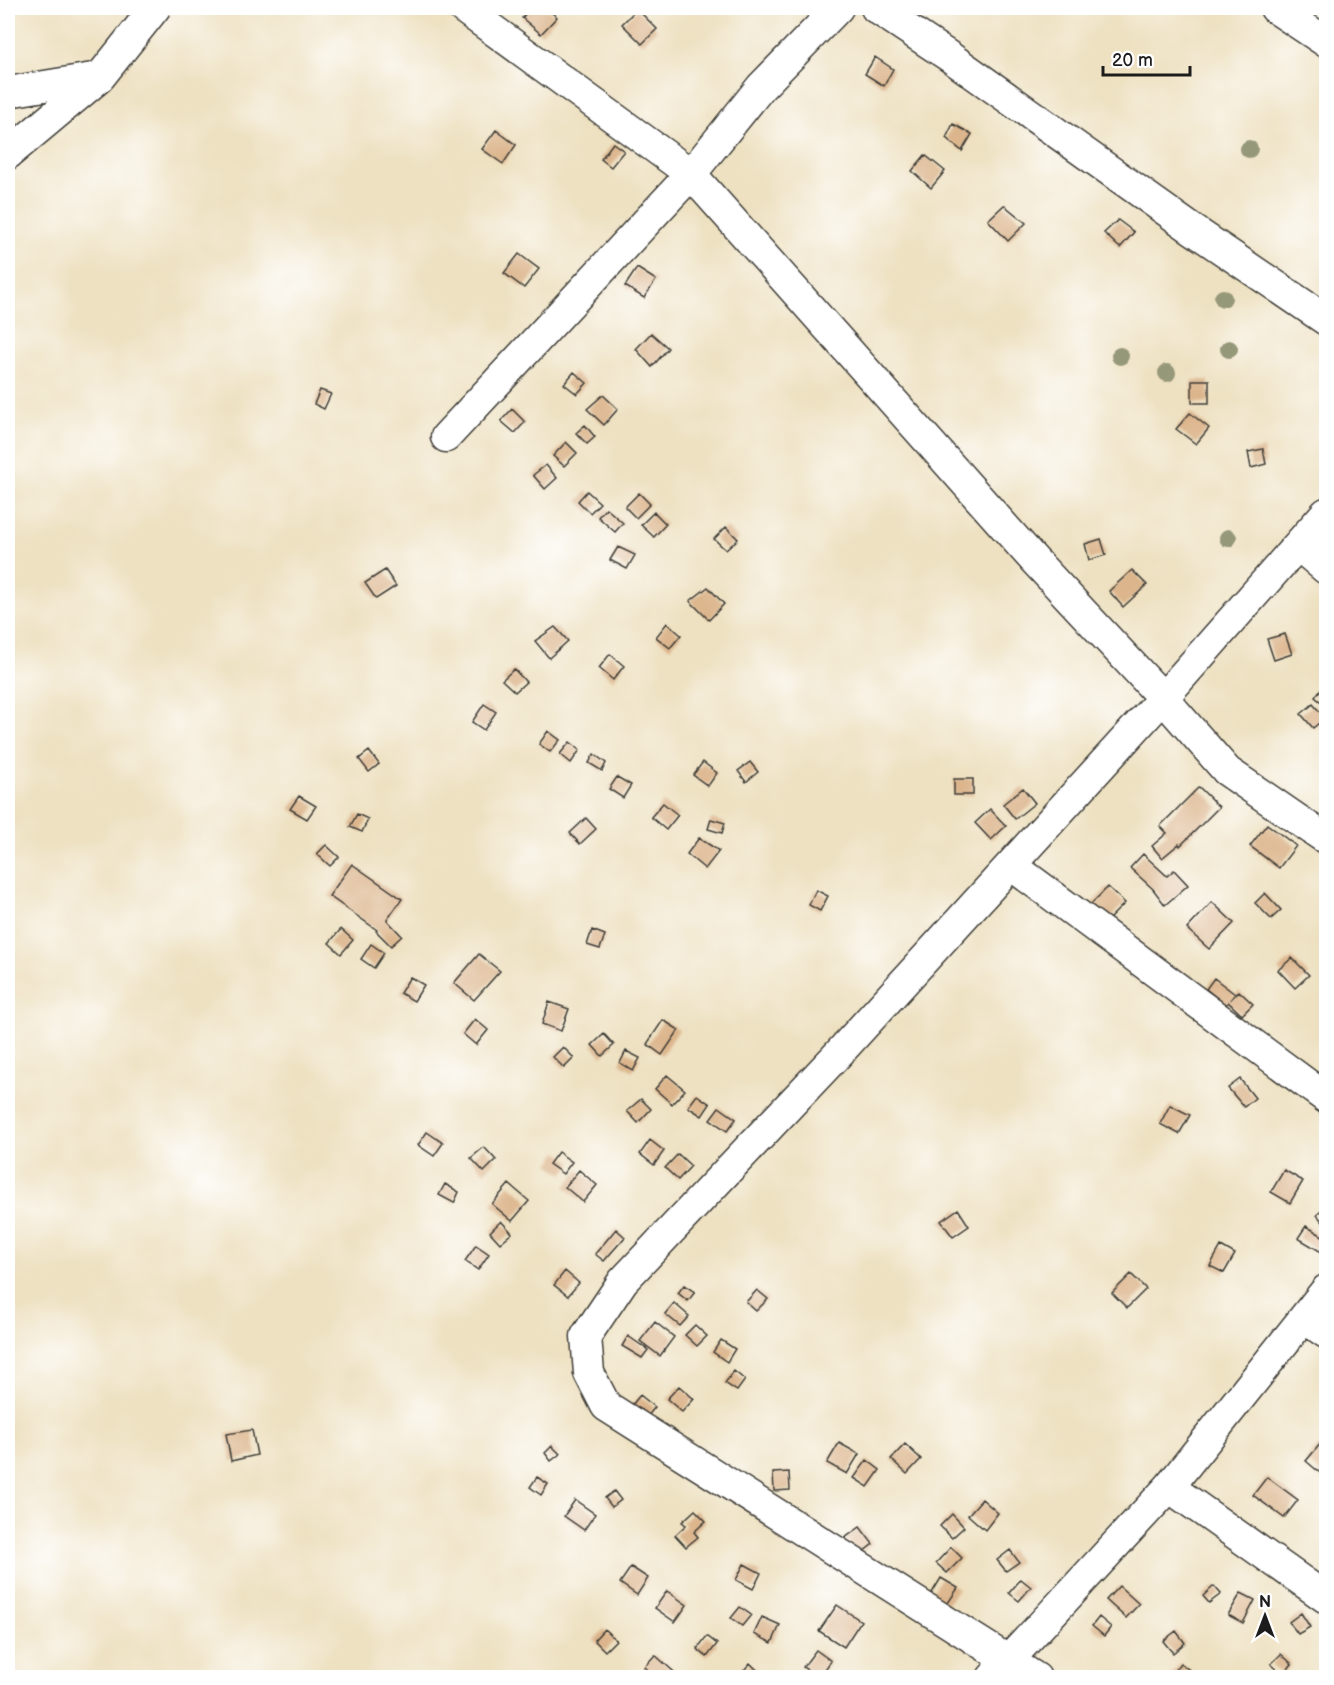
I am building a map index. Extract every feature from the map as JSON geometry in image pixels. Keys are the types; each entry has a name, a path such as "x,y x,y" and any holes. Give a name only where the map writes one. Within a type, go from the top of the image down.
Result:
{"street":[{"path":"8,154 100,77 155,8"},
{"path":"463,8 691,174 1035,561 1163,698 1227,771 1326,839"},
{"path":"446,437 691,174 761,87 838,8"},
{"path":"876,8 951,57 1192,229 1326,320"},
{"path":"1275,8 1326,42"},
{"path":"8,92 100,77"},
{"path":"1036,1677 1000,1668 606,1406 589,1373 586,1336 623,1281 840,1052 1011,866 1326,513"},
{"path":"1298,545 1326,569"},
{"path":"1011,866 1326,1098"},
{"path":"1000,1668 1315,1326 1326,1290"},
{"path":"1169,1487 1326,1598"}],"building":[{"path":"530,8 546,8 557,17 541,34 522,18"},
{"path":"637,9 657,29 642,44 622,24"},
{"path":"875,57 893,69 884,86 865,74"},
{"path":"953,124 972,134 962,151 946,138"},
{"path":"496,130 516,145 503,164 482,149"},
{"path":"613,143 624,151 611,167 601,159"},
{"path":"925,155 945,171 931,188 912,171"},
{"path":"1004,205 1026,223 1008,241 988,220"},
{"path":"1118,220 1134,232 1120,248 1104,233"},
{"path":"519,254 539,269 524,288 504,273"},
{"path":"637,268 656,280 644,298 625,286"},
{"path":"651,333 668,348 652,367 636,349"},
{"path":"574,372 587,383 577,394 564,384"},
{"path":"1192,380 1209,380 1209,403 1192,403"},
{"path":"320,390 331,394 324,409 314,404"},
{"path":"603,395 618,409 604,425 587,409"},
{"path":"512,409 525,422 515,433 501,421"},
{"path":"1190,413 1209,428 1196,444 1176,429"},
{"path":"585,425 595,437 587,444 576,433"},
{"path":"566,442 577,453 564,466 553,456"},
{"path":"1263,449 1266,464 1251,468 1248,452"},
{"path":"546,465 557,478 545,489 533,475"},
{"path":"587,491 600,503 590,513 578,501"},
{"path":"639,493 650,504 636,518 625,507"},
{"path":"606,508 623,523 615,532 598,517"},
{"path":"654,512 666,524 654,537 641,525"},
{"path":"726,527 738,539 726,550 714,539"},
{"path":"1101,539 1106,555 1089,560 1085,544"},
{"path":"618,547 635,555 627,569 610,560"},
{"path":"385,570 396,586 376,599 365,583"},
{"path":"1132,570 1147,585 1123,607 1109,591"},
{"path":"708,587 724,604 709,620 690,601"},
{"path":"667,623 681,635 670,648 656,637"},
{"path":"555,627 568,641 549,658 535,641"},
{"path":"1285,634 1292,654 1274,660 1267,639"},
{"path":"610,654 624,666 613,680 599,668"},
{"path":"514,669 526,682 515,692 502,680"},
{"path":"1326,682 1326,706 1315,697"},
{"path":"484,704 496,712 484,730 472,722"},
{"path":"1313,704 1325,718 1313,728 1301,714"},
{"path":"548,731 560,740 550,752 539,744"},
{"path":"570,742 580,750 571,763 560,754"},
{"path":"369,751 379,764 369,772 359,759"},
{"path":"594,754 606,763 602,771 589,763"},
{"path":"703,762 717,773 708,786 693,775"},
{"path":"750,762 758,772 746,782 738,771"},
{"path":"617,777 631,785 623,798 609,789"},
{"path":"954,779 973,779 973,795 954,795"},
{"path":"1199,787 1219,807 1180,846 1179,844 1162,858 1152,846 1167,833 1160,826"},
{"path":"1023,788 1035,803 1015,819 1003,804"},
{"path":"299,796 316,806 307,819 290,809"},
{"path":"663,803 678,815 666,830 651,817"},
{"path":"990,809 1006,826 991,840 975,823"},
{"path":"357,814 368,819 362,832 350,827"},
{"path":"586,818 596,829 580,844 570,833"},
{"path":"711,819 725,823 722,833 708,829"},
{"path":"1267,824 1296,846 1279,868 1250,846"},
{"path":"699,838 719,851 705,869 687,854"},
{"path":"326,845 339,857 330,866 317,854"},
{"path":"1143,854 1167,876 1174,870 1188,885 1165,905 1153,889 1130,868"},
{"path":"352,864 402,899 387,920 402,936 391,946 377,930 329,896"},
{"path":"1108,887 1125,903 1107,921 1090,905"},
{"path":"816,890 828,896 820,911 809,905"},
{"path":"1265,893 1281,910 1271,919 1255,903"},
{"path":"1212,902 1234,923 1209,949 1187,929"},
{"path":"341,929 353,940 341,954 329,943"},
{"path":"592,930 605,935 600,949 587,945"},
{"path":"371,944 384,953 374,968 361,959"},
{"path":"479,954 500,971 474,1000 454,983"},
{"path":"1292,958 1309,975 1295,988 1278,970"},
{"path":"410,977 424,985 414,1001 400,993"},
{"path":"1214,978 1235,994 1230,1000 1239,991 1253,1004 1242,1015 1228,1002 1226,1005 1206,989"},
{"path":"549,1002 569,1009 561,1031 542,1024"},
{"path":"475,1019 488,1030 476,1045 463,1034"},
{"path":"663,1020 679,1030 662,1055 647,1044"},
{"path":"604,1034 614,1045 602,1056 592,1045"},
{"path":"563,1047 574,1058 564,1068 553,1057"},
{"path":"626,1051 640,1058 633,1071 620,1063"},
{"path":"667,1075 685,1090 672,1104 655,1089"},
{"path":"1240,1079 1255,1098 1244,1107 1228,1088"},
{"path":"697,1095 710,1104 702,1116 688,1107"},
{"path":"641,1099 651,1109 638,1123 627,1111"},
{"path":"1170,1105 1190,1115 1179,1134 1160,1124"},
{"path":"719,1107 736,1119 727,1131 710,1119"},
{"path":"427,1132 443,1143 434,1156 418,1145"},
{"path":"650,1140 664,1151 654,1165 640,1154"},
{"path":"484,1147 496,1160 484,1172 471,1158"},
{"path":"558,1152 572,1162 563,1174 549,1164"},
{"path":"678,1154 691,1166 678,1180 665,1168"},
{"path":"579,1170 597,1185 583,1202 565,1187"},
{"path":"1284,1170 1303,1181 1290,1203 1271,1192"},
{"path":"445,1184 459,1192 454,1203 439,1195"},
{"path":"509,1184 529,1201 512,1221 492,1204"},
{"path":"1326,1206 1326,1226 1317,1215"},
{"path":"958,1209 969,1226 953,1237 941,1221"},
{"path":"501,1221 512,1233 500,1243 490,1232"},
{"path":"1306,1226 1326,1238 1323,1253 1298,1238"},
{"path":"616,1229 625,1237 604,1261 595,1254"},
{"path":"476,1245 489,1254 478,1270 465,1261"},
{"path":"1221,1246 1235,1254 1224,1273 1210,1266"},
{"path":"565,1271 579,1283 568,1296 554,1285"},
{"path":"1131,1274 1146,1289 1127,1308 1112,1293"},
{"path":"684,1285 695,1292 688,1301 678,1293"},
{"path":"757,1290 768,1299 756,1311 746,1302"},
{"path":"674,1303 689,1316 680,1326 665,1314"},
{"path":"655,1322 674,1337 660,1356 640,1341"},
{"path":"695,1325 707,1336 697,1346 685,1335"},
{"path":"628,1336 648,1350 642,1358 622,1346"},
{"path":"721,1340 735,1349 727,1362 713,1352"},
{"path":"734,1371 745,1380 737,1391 725,1383"},
{"path":"679,1386 694,1399 682,1412 667,1399"},
{"path":"640,1395 655,1407 647,1417 632,1405"},
{"path":"252,1430 257,1455 231,1461 226,1434"},
{"path":"1326,1437 1326,1478 1306,1461"},
{"path":"839,1443 859,1454 847,1474 827,1463"},
{"path":"905,1444 921,1459 907,1474 891,1459"},
{"path":"552,1446 560,1454 551,1461 545,1453"},
{"path":"867,1460 880,1470 868,1487 854,1478"},
{"path":"789,1472 790,1490 774,1491 773,1473"},
{"path":"537,1477 548,1484 541,1495 530,1487"},
{"path":"1267,1477 1298,1500 1284,1518 1253,1495"},
{"path":"614,1491 621,1500 612,1507 605,1498"},
{"path":"982,1499 998,1513 985,1530 968,1515"},
{"path":"575,1500 595,1514 584,1530 564,1516"},
{"path":"695,1510 706,1521 694,1532 698,1537 686,1547 675,1535 686,1525 682,1522"},
{"path":"952,1514 964,1527 952,1538 940,1526"},
{"path":"860,1527 873,1544 859,1555 845,1538"},
{"path":"951,1547 962,1558 947,1573 936,1563"},
{"path":"1010,1550 1019,1562 1006,1571 997,1560"},
{"path":"744,1564 761,1573 753,1589 736,1580"},
{"path":"631,1567 648,1578 637,1595 620,1583"},
{"path":"941,1578 958,1588 946,1606 930,1596"},
{"path":"1021,1579 1031,1587 1019,1601 1009,1593"},
{"path":"1119,1586 1139,1604 1126,1618 1106,1600"},
{"path":"1214,1586 1221,1594 1209,1603 1203,1596"},
{"path":"667,1591 687,1605 675,1622 655,1608"},
{"path":"1241,1593 1255,1600 1243,1623 1228,1615"},
{"path":"837,1605 861,1621 844,1647 819,1631"},
{"path":"740,1607 751,1615 742,1626 731,1618"},
{"path":"1301,1613 1310,1627 1298,1634 1289,1622"},
{"path":"762,1617 780,1625 772,1643 754,1634"},
{"path":"1099,1617 1111,1627 1104,1636 1092,1626"},
{"path":"604,1629 616,1640 605,1651 594,1640"},
{"path":"1176,1631 1185,1643 1173,1653 1163,1641"},
{"path":"707,1636 717,1644 707,1657 697,1649"},
{"path":"816,1650 831,1661 819,1678 803,1667"},
{"path":"1281,1654 1292,1664 1283,1675 1271,1664"},
{"path":"655,1655 681,1678 656,1678 644,1667"},
{"path":"750,1663 762,1675 759,1678 743,1678 740,1675"},
{"path":"1180,1663 1192,1672 1188,1678 1169,1678"}]}
